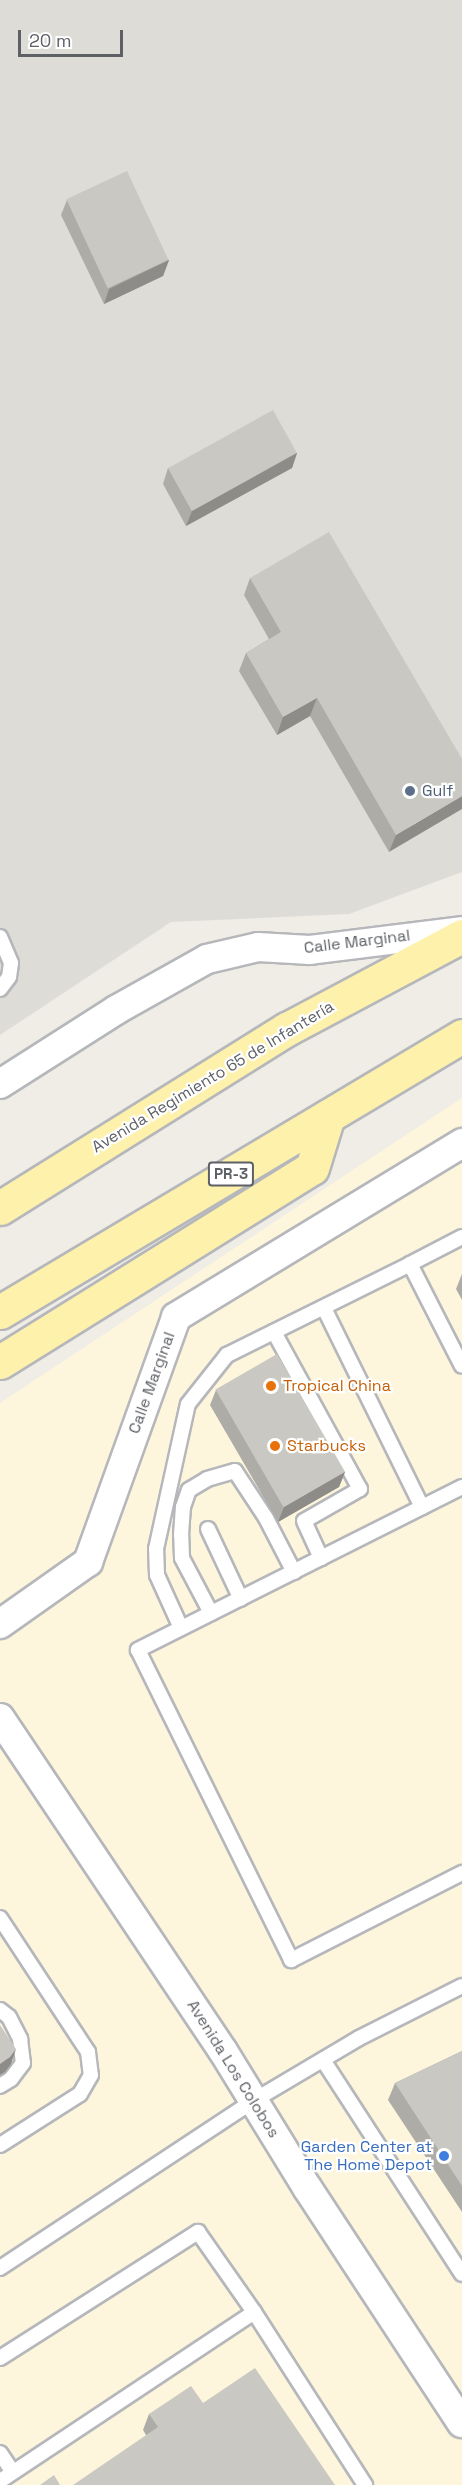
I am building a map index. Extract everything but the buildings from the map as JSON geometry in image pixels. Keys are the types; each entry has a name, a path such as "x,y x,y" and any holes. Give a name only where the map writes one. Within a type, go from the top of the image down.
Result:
{"main road":[{"name":"Avenida Regimiento 65 de Infantería","path":"0,1208 287,1029 462,936"},
{"name":"PR-3","path":"0,1312 462,1036"},
{"path":"0,1362 312,1168 328,1116"}],"street":[{"name":"Calle Marginal","path":"0,1084 116,1010 207,960 258,947 310,950 462,931"},
{"name":"Calle Marginal","path":"0,1624 88,1562 176,1317 462,1143"},
{"name":"Avenida Los Colobos","path":"0,1718 462,2422"}],"lane":[{"path":"0,937 11,963 9,977 0,989"},
{"path":"181,1628 157,1575 156,1549 188,1404 227,1354 324,1308 462,1237"},
{"path":"410,1264 462,1366"},
{"path":"324,1308 422,1507"},
{"path":"274,1332 360,1489 304,1521 321,1558"},
{"path":"211,1613 182,1558 181,1535 183,1507 189,1490 207,1479 235,1471 266,1518 294,1572"},
{"path":"462,1487 138,1650 291,1960 462,1873"},
{"path":"208,1529 241,1599"},
{"path":"0,1918 88,2052 91,2074 80,2094 0,2145"},
{"path":"0,2268 253,2101 323,2060 462,1986"},
{"path":"0,2010 9,2017 20,2038 23,2063 11,2079 0,2086"},
{"path":"323,2060 462,2274"},
{"path":"0,2358 198,2232 254,2312 365,2485"},
{"path":"0,2481 254,2312"},
{"path":"0,2454 13,2472"}],"shaded area":[{"path":"0,0 462,0 462,872 349,914 171,922 0,1035"},
{"path":"462,1098 462,2485 0,2485 0,1403"}],"place":[{"name":"Gulf","path":"410,791"},
{"name":"Tropical China","path":"271,1386"},
{"name":"Starbucks","path":"275,1446"},
{"name":"Garden Center at The Home Depot","path":"444,2156"}]}
